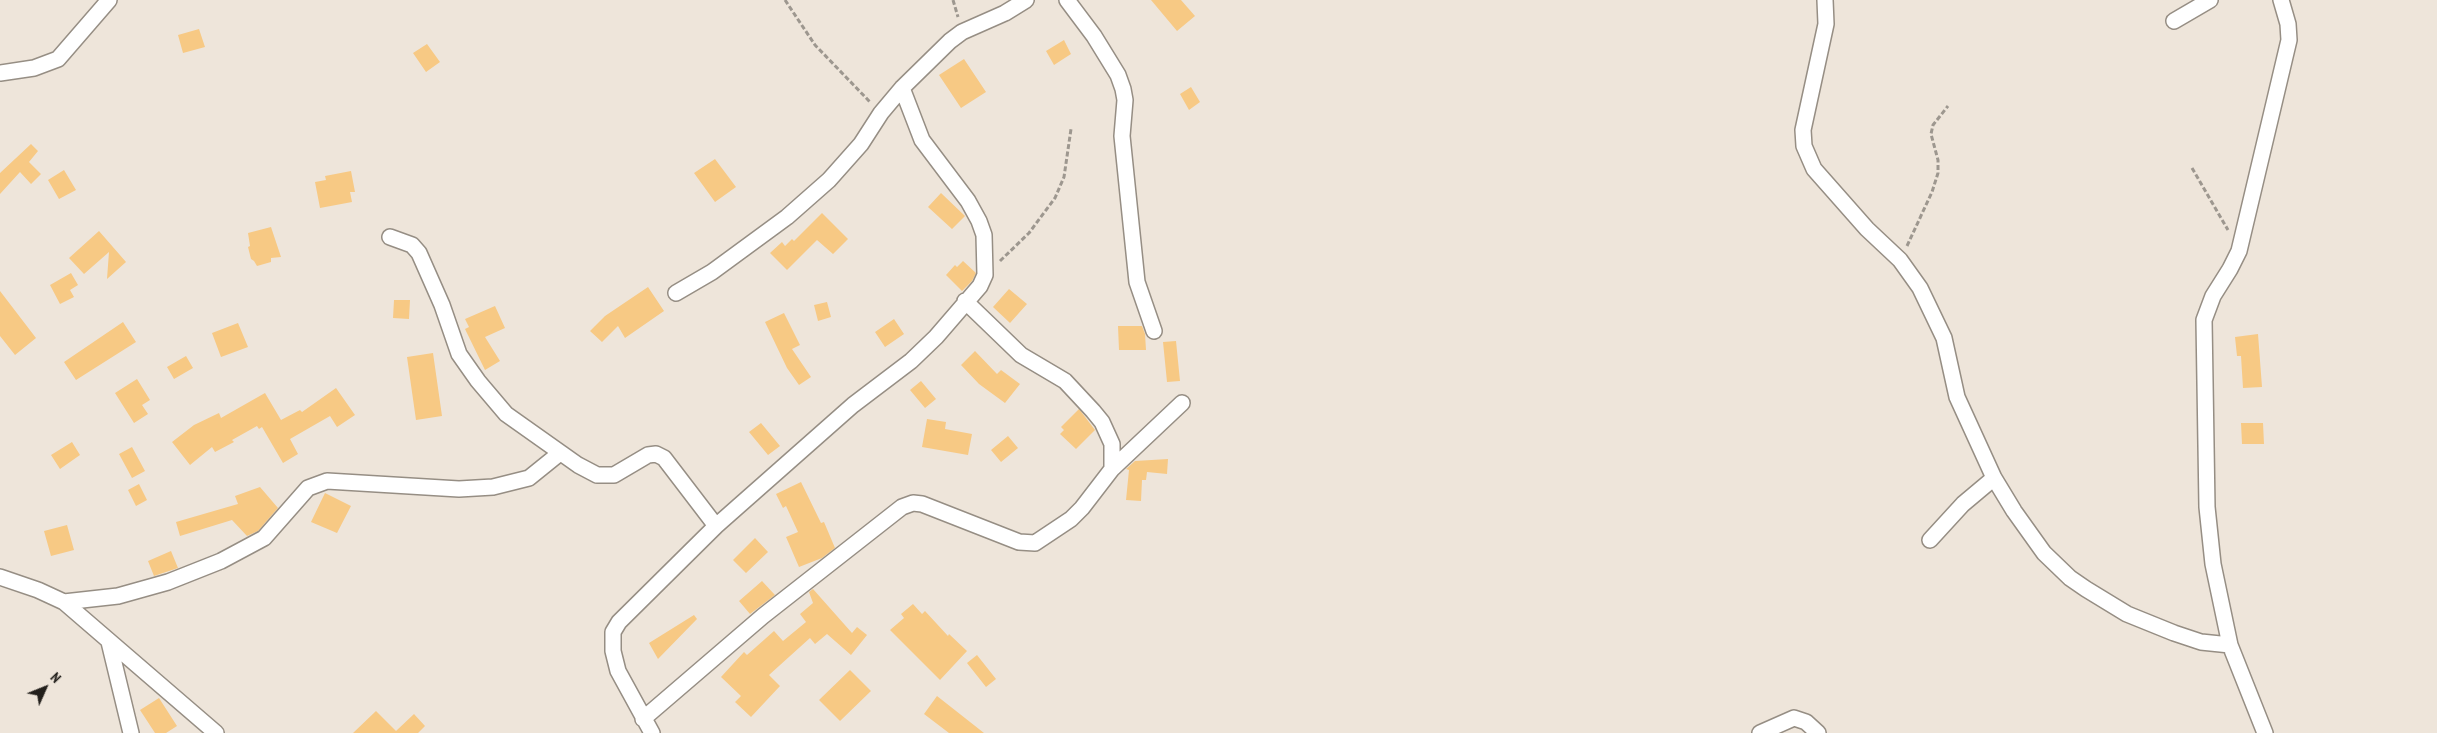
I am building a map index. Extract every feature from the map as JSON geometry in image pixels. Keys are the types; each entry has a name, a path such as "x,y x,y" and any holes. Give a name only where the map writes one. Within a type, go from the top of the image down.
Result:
{"street":[{"path":"0,73 34,68 58,59 109,0"},
{"path":"676,293 712,272 787,217 829,180 851,156 881,113 902,88 935,54 962,32 1005,13 1026,0"},
{"path":"1067,0 1118,75 1123,89 1125,100 1122,136 1123,156 1137,282 1154,331"},
{"path":"1825,0 1826,24 1803,130 1804,146 1814,169 1867,229 1900,260 1920,288 1936,318 1949,354 1956,397 1994,478 2032,538 2070,578 2127,614 2174,634 2201,642 2230,645"},
{"path":"2174,21 2210,0"},
{"path":"2265,733 2230,645 2213,564 2207,507 2204,320 2212,296 2230,269 2239,251 2289,40 2288,24 2281,0"},
{"path":"652,733 618,671 613,651 613,632 619,622 716,526 853,405 911,361 936,337 965,301 980,286 986,275 984,235 979,221 968,201 922,140 902,88"},
{"path":"390,237 412,245 419,252 442,305 459,354 478,381 506,414 560,453 597,475 614,475 648,455 656,454 664,458 716,526"},
{"path":"965,301 1021,355 1065,381 1093,411 1102,422 1112,444 1112,469"},
{"path":"643,719 762,616 902,507 913,503 922,504 1019,542 1035,543 1071,519 1082,508 1112,469 1182,403"},
{"path":"64,602 118,596 168,582 221,561 264,538 308,488 327,481 459,489 493,487 529,478 560,453"},
{"path":"1930,540 1963,504 1994,478"},
{"path":"0,577 38,590 64,602 216,733"},
{"path":"109,642 131,733"},
{"path":"1760,733 1794,718 1806,722 1818,733"}],"path":[{"path":"786,0 815,46 881,113"},
{"path":"1900,260 1932,192 1938,173 1938,160 1931,134 1933,126 1948,106"},
{"path":"986,275 1029,233 1055,198 1064,178 1071,129"},
{"path":"2192,168 2214,202 2239,251"}],"building":[{"path":"1151,0 1181,0 1195,16 1177,31"},
{"path":"199,29 205,47 183,53 178,35"},
{"path":"1064,40 1071,54 1054,65 1046,51"},
{"path":"427,44 440,62 426,72 413,53"},
{"path":"964,59 986,92 961,108 939,75"},
{"path":"1191,87 1200,102 1189,110 1180,94"},
{"path":"31,144 38,151 29,162 41,174 31,184 20,172 0,194 0,173"},
{"path":"715,159 736,187 715,202 694,173"},
{"path":"64,170 76,190 59,199 48,180"},
{"path":"351,171 355,192 350,192 352,202 320,208 315,182 326,180 325,176"},
{"path":"941,193 965,216 952,229 928,207"},
{"path":"822,213 848,239 833,254 817,240 787,270 770,253 782,242 785,246 792,239 794,241"},
{"path":"271,227 281,257 271,258 271,262 257,266 251,259 248,247 250,246 248,233"},
{"path":"99,231 126,262 107,279 109,252 84,274 69,258"},
{"path":"963,261 976,273 972,281 962,291 946,275 955,265 957,267"},
{"path":"71,273 78,285 70,290 74,297 60,304 50,285"},
{"path":"648,287 664,311 625,338 618,326 602,342 590,331 605,316"},
{"path":"1009,289 1027,304 1010,323 993,307"},
{"path":"0,291 36,338 15,355 0,336"},
{"path":"394,300 410,300 409,319 393,318"},
{"path":"827,302 831,317 818,321 814,305"},
{"path":"495,306 505,328 485,337 500,361 485,370 465,329 469,327 465,319"},
{"path":"784,313 800,345 792,349 811,377 799,385 787,368 765,322"},
{"path":"894,319 904,334 885,347 875,332"},
{"path":"123,322 136,342 76,380 64,362"},
{"path":"238,323 248,347 221,357 212,333"},
{"path":"1118,326 1142,326 1145,334 1146,350 1119,350"},
{"path":"2258,334 2262,387 2243,388 2241,356 2237,356 2235,337"},
{"path":"1176,341 1180,381 1167,382 1163,342"},
{"path":"975,351 997,374 1001,370 1020,384 1005,403 979,384 961,365"},
{"path":"433,353 442,416 416,420 407,357"},
{"path":"186,356 193,368 174,379 167,367"},
{"path":"137,379 150,400 142,405 148,414 134,423 115,393"},
{"path":"921,381 936,399 925,408 910,390"},
{"path":"336,388 355,415 337,427 330,416 290,439 298,454 283,463 262,427 259,429 257,426 215,452 212,447 190,465 172,442 194,425 219,413 221,418 265,393 281,420 300,410 302,412"},
{"path":"1079,409 1095,430 1076,449 1060,434 1064,430 1061,427"},
{"path":"927,419 946,422 945,429 972,434 968,455 922,447"},
{"path":"761,423 780,446 768,455 749,432"},
{"path":"2241,423 2263,423 2264,444 2242,444"},
{"path":"1008,436 1018,448 1001,462 991,450"},
{"path":"72,442 80,455 60,469 51,455"},
{"path":"132,447 145,471 132,478 119,454"},
{"path":"1168,459 1167,474 1147,472 1146,480 1142,480 1141,501 1126,500 1129,470 1126,469 1135,461"},
{"path":"801,482 821,523 824,522 835,548 822,558 799,567 786,537 798,532 786,506 783,508 776,494"},
{"path":"139,484 147,500 136,506 128,490"},
{"path":"260,487 278,508 258,531 247,536 232,520 180,536 176,522 238,504 235,496"},
{"path":"325,493 351,506 337,533 311,522"},
{"path":"67,525 74,550 51,556 44,531"},
{"path":"755,538 768,552 746,573 733,560"},
{"path":"171,551 178,568 154,576 148,561"},
{"path":"762,581 775,595 750,614 739,601"},
{"path":"813,589 852,633 857,627 867,635 851,655 827,634 815,644 810,638 769,675 780,686 751,717 735,702 741,696 721,677 744,652 747,655 774,631 783,641 806,622 800,614 813,603 809,592"},
{"path":"913,604 922,614 925,611 948,636 949,634 967,651 940,680 890,630 904,618 901,614"},
{"path":"694,615 697,619 658,659 649,643"},
{"path":"977,655 996,679 986,687 967,663"},
{"path":"850,670 871,691 840,721 819,700"},
{"path":"937,696 984,733 949,733 924,714"},
{"path":"159,698 177,726 166,733 155,733 140,710"},
{"path":"376,711 396,731 414,714 425,726 418,733 353,733"}]}
